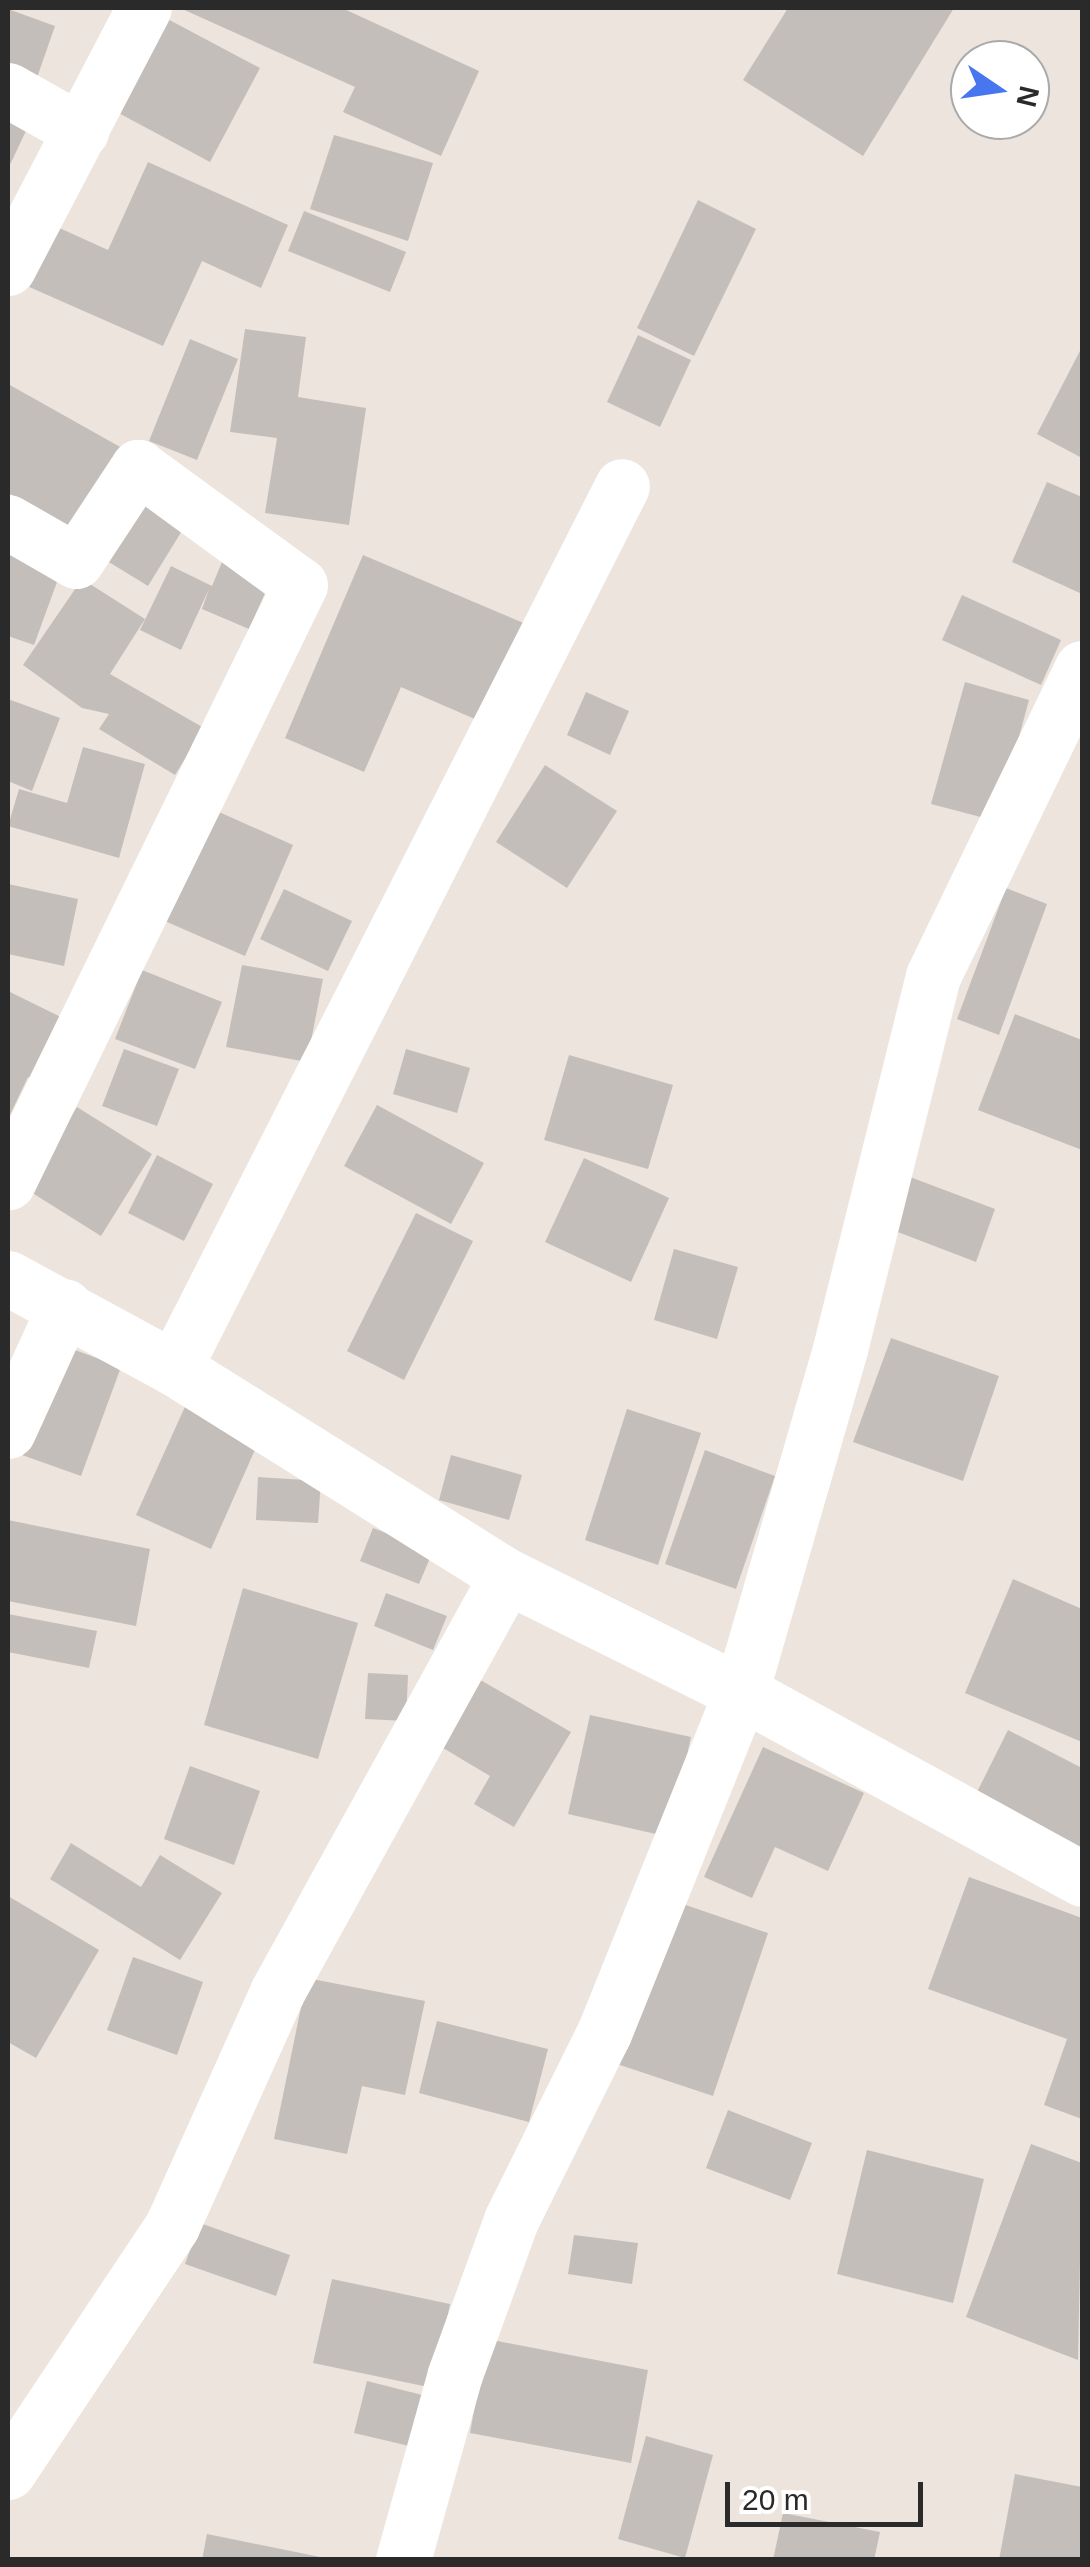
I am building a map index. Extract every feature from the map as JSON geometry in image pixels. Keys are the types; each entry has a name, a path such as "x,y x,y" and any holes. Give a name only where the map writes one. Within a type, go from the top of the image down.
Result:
{"street":[{"path":"8,268 144,8"},
{"path":"8,90 81,131"},
{"path":"8,522 76,561 138,467 300,585 8,1182"},
{"path":"174,1368 622,486"},
{"path":"402,2560 455,2374 510,2220 604,2033 741,1692 840,1350 933,976 1082,668"},
{"path":"8,1278 174,1368 507,1576 741,1692 1082,1880"},
{"path":"8,1430 64,1306"},
{"path":"8,2472 172,2226 277,1992 507,1576"}],"building":[{"path":"180,8 342,8 479,71 441,156 343,112 355,87"},
{"path":"788,8 954,8 863,156 743,80"},
{"path":"8,9 55,26 32,92 8,83"},
{"path":"162,16 260,68 210,162 113,110"},
{"path":"8,104 33,116 8,169"},
{"path":"334,135 433,163 408,241 310,209"},
{"path":"148,162 288,225 261,288 202,261 163,346 27,286 55,226 108,250"},
{"path":"698,200 756,229 694,356 637,328"},
{"path":"304,211 406,252 390,292 288,251"},
{"path":"245,329 306,337 298,397 366,408 349,525 265,513 277,438 230,432"},
{"path":"638,335 691,360 660,427 607,402"},
{"path":"190,339 238,359 197,460 149,441"},
{"path":"1082,347 1082,458 1037,434"},
{"path":"8,384 122,448 76,531 8,493"},
{"path":"130,468 196,508 148,586 81,545"},
{"path":"1047,482 1082,497 1082,594 1012,562"},
{"path":"8,552 61,571 34,645 8,636"},
{"path":"363,555 526,624 484,723 401,687 364,772 285,738"},
{"path":"222,562 270,582 249,629 202,609 209,589 181,650 140,630 171,566 212,586"},
{"path":"82,579 145,619 110,674 204,728 175,775 99,729 109,714 82,708 23,665"},
{"path":"962,595 1061,640 1041,685 942,640"},
{"path":"965,682 1029,700 996,821 931,804"},
{"path":"586,692 629,711 610,755 567,735"},
{"path":"8,699 60,718 32,791 8,781"},
{"path":"83,747 145,764 119,858 8,826 19,789 67,803"},
{"path":"545,765 617,811 567,888 496,842"},
{"path":"201,804 293,845 245,956 151,915"},
{"path":"8,884 78,899 64,966 8,954"},
{"path":"1006,888 1047,904 999,1035 957,1019"},
{"path":"284,889 352,921 328,971 260,939"},
{"path":"242,965 323,979 307,1062 226,1047"},
{"path":"142,970 222,1002 195,1069 115,1039"},
{"path":"8,991 75,1024 45,1086 28,1077 8,1119"},
{"path":"1015,1014 1082,1040 1082,1150 978,1110"},
{"path":"124,1049 179,1069 157,1126 102,1106"},
{"path":"406,1049 470,1068 457,1113 393,1094"},
{"path":"569,1055 673,1085 648,1169 544,1140"},
{"path":"377,1105 484,1163 451,1224 344,1166"},
{"path":"77,1107 152,1154 101,1236 26,1189"},
{"path":"157,1155 213,1184 184,1241 128,1213"},
{"path":"584,1158 669,1198 631,1282 545,1242"},
{"path":"910,1177 995,1209 976,1262 890,1229"},
{"path":"416,1213 473,1241 404,1380 347,1351"},
{"path":"674,1249 738,1267 717,1339 654,1320"},
{"path":"37,1336 121,1367 81,1476 8,1450"},
{"path":"891,1338 999,1376 963,1481 853,1442"},
{"path":"188,1400 262,1434 211,1549 136,1515"},
{"path":"627,1409 701,1433 658,1565 585,1540"},
{"path":"705,1450 775,1476 736,1589 665,1564"},
{"path":"451,1455 522,1475 509,1520 439,1500"},
{"path":"258,1477 321,1481 318,1523 256,1520"},
{"path":"8,1520 150,1549 136,1626 8,1601"},
{"path":"373,1528 433,1551 419,1584 360,1561"},
{"path":"1013,1579 1082,1609 1082,1742 965,1693"},
{"path":"243,1588 358,1623 318,1759 204,1725"},
{"path":"386,1593 447,1616 433,1650 374,1626"},
{"path":"8,1614 97,1631 89,1668 8,1652"},
{"path":"368,1673 408,1675 406,1721 365,1719"},
{"path":"477,1678 571,1732 514,1827 474,1804 490,1776 438,1745"},
{"path":"590,1715 691,1737 669,1837 568,1814"},
{"path":"1008,1730 1082,1768 1082,1855 973,1800"},
{"path":"763,1747 864,1793 828,1871 775,1847 752,1898 704,1877"},
{"path":"190,1766 260,1791 234,1865 164,1839"},
{"path":"71,1843 141,1887 160,1855 222,1893 180,1960 50,1879"},
{"path":"969,1877 1082,1918 1082,2119 1044,2105 1067,2039 928,1989"},
{"path":"8,1896 99,1950 36,2058 8,2042"},
{"path":"671,1900 768,1933 713,2096 617,2064"},
{"path":"133,1957 203,1982 177,2055 107,2030"},
{"path":"307,1978 425,2001 405,2095 362,2086 347,2154 274,2139"},
{"path":"437,2021 548,2049 529,2122 419,2093"},
{"path":"728,2110 812,2143 790,2200 706,2168"},
{"path":"1031,2144 1082,2163 1078,2360 966,2317"},
{"path":"867,2150 984,2179 953,2303 837,2274"},
{"path":"200,2223 290,2255 276,2296 185,2264"},
{"path":"574,2235 638,2243 632,2284 568,2274"},
{"path":"332,2279 450,2304 433,2388 313,2363"},
{"path":"487,2339 648,2370 631,2463 470,2433"},
{"path":"367,2381 434,2398 422,2449 354,2433"},
{"path":"646,2436 713,2455 685,2558 618,2539"},
{"path":"1015,2474 1082,2487 1082,2560 999,2560"},
{"path":"783,2513 880,2532 874,2560 773,2560"},
{"path":"207,2534 325,2558 325,2560 202,2560"}]}
